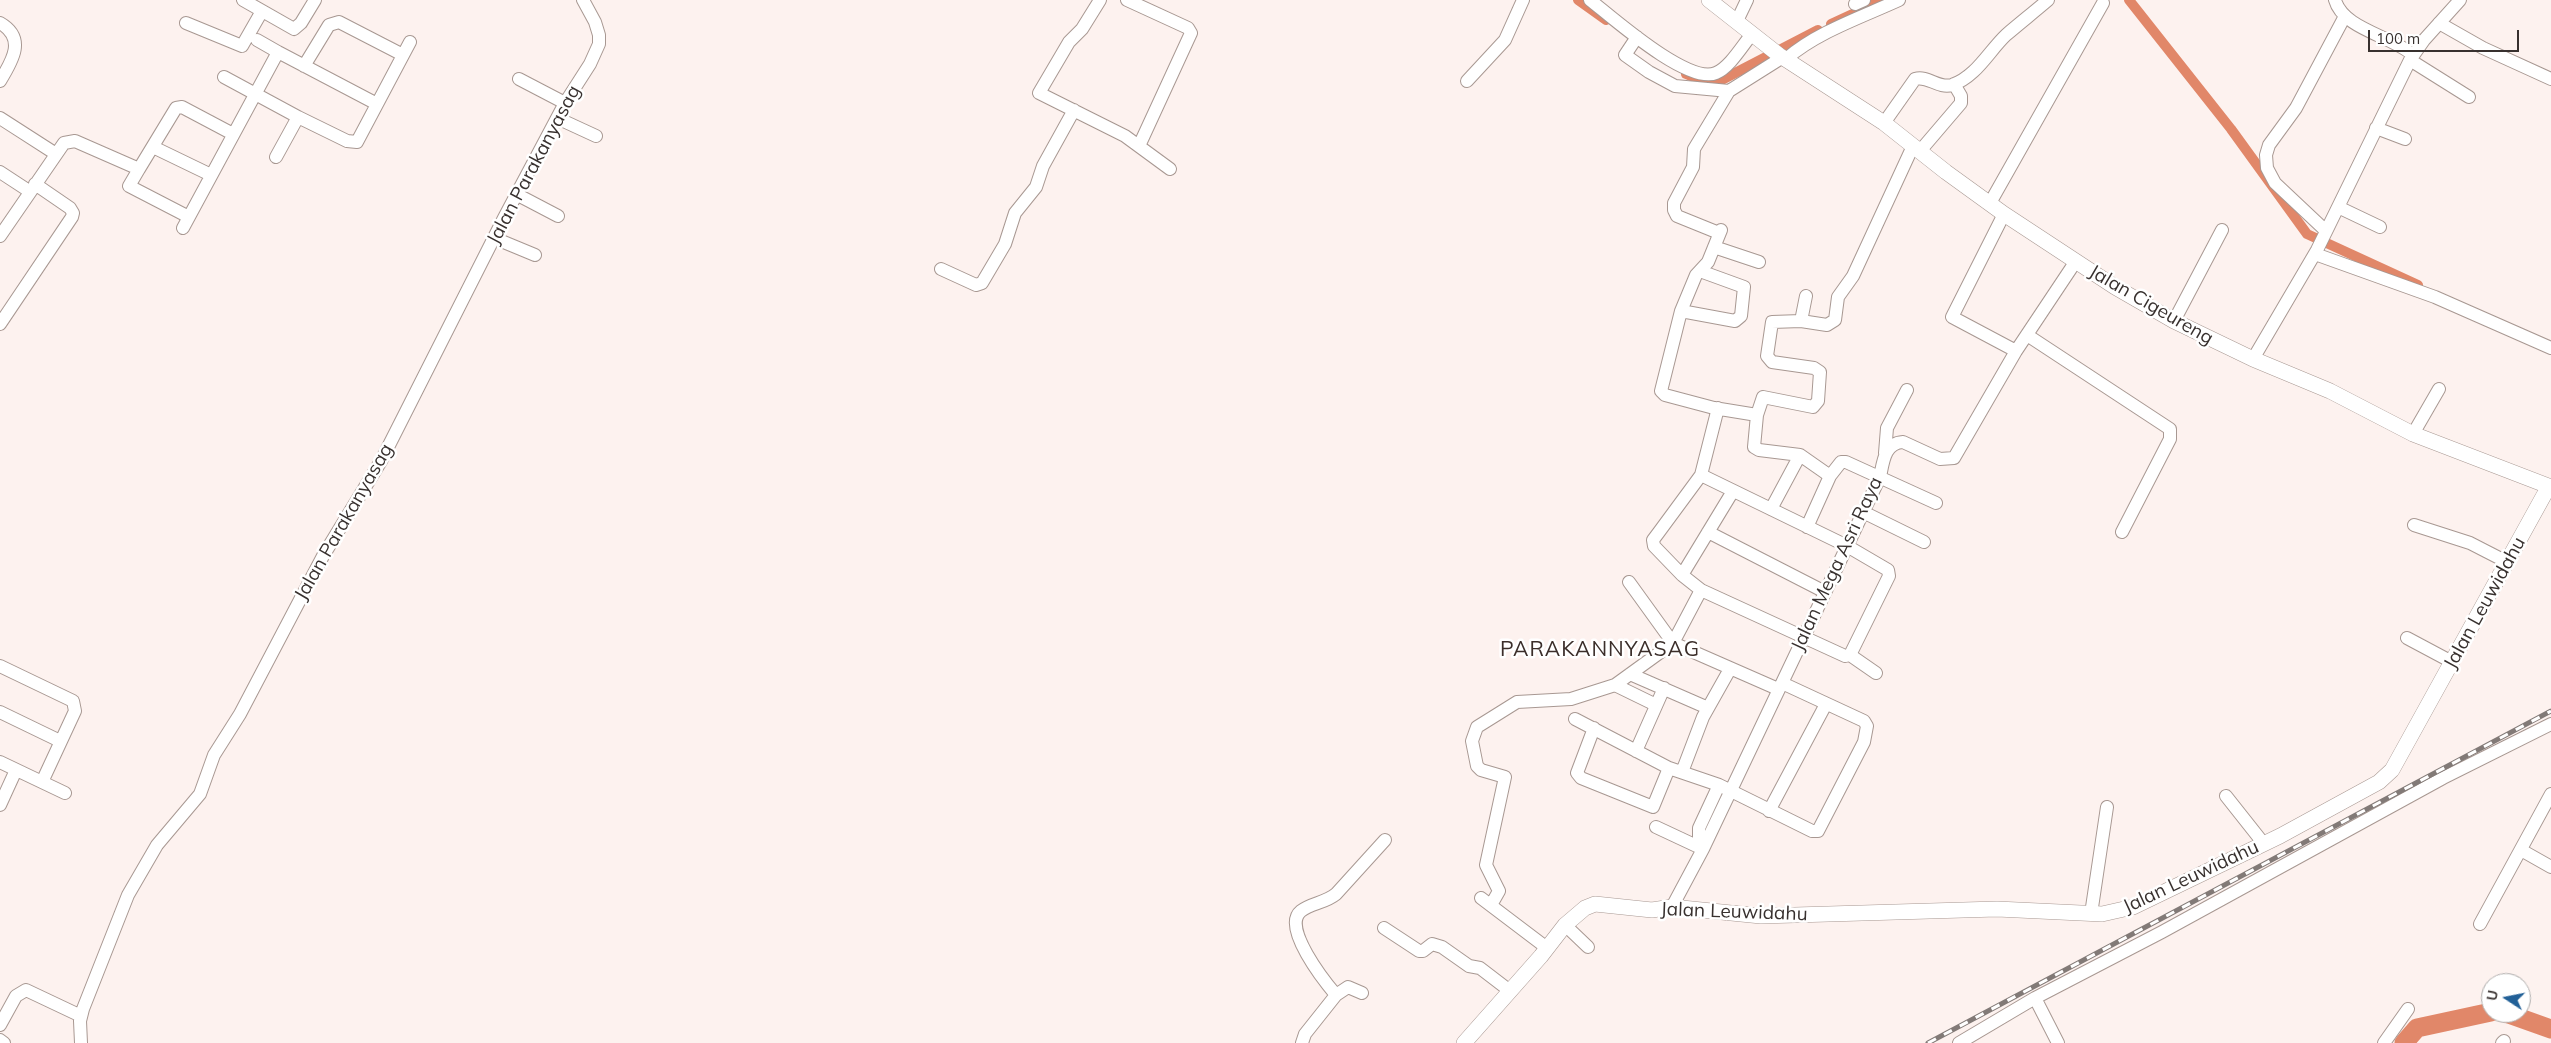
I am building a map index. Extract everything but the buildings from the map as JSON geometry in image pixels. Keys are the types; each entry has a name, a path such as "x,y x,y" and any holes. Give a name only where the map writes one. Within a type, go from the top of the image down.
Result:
{"street":[{"path":"243,0 294,29 301,23 315,0"},
{"name":"Jalan Parakanyasag","path":"82,1043 81,1016 128,894 157,845 200,794 214,755 240,714 323,556 381,461 516,194 565,103 590,64 599,44 595,22 583,0"},
{"path":"1100,0 1082,29 1069,42 1039,93 1104,124 1139,146 1170,169"},
{"path":"1127,0 1188,28 1191,33 1139,146"},
{"path":"1467,81 1505,40 1523,0"},
{"path":"1590,0 1633,42 1698,75 1708,75 1724,68 1752,34"},
{"name":"Jalan Cigeureng","path":"1709,0 1779,54 1884,123 2004,214 2076,262 2174,321 2252,359 2330,391 2413,434 2550,486"},
{"path":"1736,21 1747,0"},
{"path":"1757,414 1718,408 1665,395 1661,391 1681,311 1696,275 1708,262 1720,231 1677,216 1674,210 1674,203 1693,167 1691,159 1694,149 1729,91 1779,54 1796,50 1829,32 1899,0"},
{"path":"1884,123 1915,79 1924,79 1940,86 1954,84 1984,61 2005,36 2048,0"},
{"path":"2335,0 2352,23 2411,58 2469,97"},
{"path":"2252,359 2325,235 2411,58 2460,0"},
{"path":"1990,203 2102,3"},
{"path":"186,23 242,46 262,11"},
{"path":"2325,235 2275,183 2267,168 2266,155 2269,145 2296,108 2345,16"},
{"path":"304,66 329,24 334,22 339,22 403,55"},
{"path":"0,23 13,31 16,38 13,53 1,79"},
{"path":"2439,23 2483,48 2551,78"},
{"path":"257,40 377,104"},
{"path":"224,77 255,92 298,117 352,143 356,142 410,42"},
{"path":"1633,42 1625,55 1648,72 1675,86 1729,91"},
{"path":"233,134 179,107 176,108 129,186 185,222 278,52"},
{"path":"519,79 565,103"},
{"path":"1830,476 1800,455 1756,448 1754,439 1761,399 1765,397 1813,407 1817,404 1820,372 1814,368 1772,362 1767,356 1772,322 1801,321 1828,325 1835,320 1838,297 1853,276 1917,149 1961,103 1961,96 1954,84"},
{"path":"940,269 976,285 982,283 1005,244 1014,216 1036,187 1042,166 1074,110"},
{"path":"276,157 298,117"},
{"path":"0,118 56,154"},
{"path":"557,118 596,136"},
{"path":"2376,128 2405,139"},
{"path":"1,233 64,143 75,141 139,168"},
{"path":"153,147 211,176"},
{"path":"0,172 70,208 73,213 0,324"},
{"path":"516,194 558,216"},
{"path":"2338,206 2380,227"},
{"path":"2004,214 1952,317 2016,350"},
{"path":"2174,321 2222,230"},
{"path":"494,238 535,255"},
{"path":"1714,247 1759,262"},
{"path":"2316,252 2435,297 2551,348"},
{"name":"Jalan Mega Asri Raya","path":"1672,907 1704,846 1724,788 1780,686 1880,477 1885,453 1893,445 1900,442 1915,446 1940,459 1954,458 2016,350 2076,262"},
{"path":"1681,311 1735,321 1741,316 1744,287 1700,271"},
{"path":"1801,321 1806,296"},
{"path":"2027,335 2170,429 2170,439 2122,532"},
{"path":"2413,434 2439,389"},
{"path":"1885,453 1887,428 1907,390"},
{"path":"1718,408 1701,475 1653,540 1654,546 1682,575 1701,590 1845,656 1850,655 1876,672"},
{"path":"1771,509 1800,455"},
{"path":"1807,528 1830,476 1839,463 1843,461 1936,503"},
{"path":"1701,475 1847,546 1888,570 1889,576 1850,655"},
{"name":"Jalan Leuwidahu","path":"1464,1043 1565,925 1585,908 1604,904 1652,910 1672,907 1761,916 1997,909 2091,914 2111,913 2132,907 2264,844 2387,776 2397,763 2550,486"},
{"path":"1682,575 1734,492"},
{"path":"1863,512 1924,542"},
{"path":"2414,525 2470,543 2507,562"},
{"path":"1708,532 1825,592"},
{"path":"1574,719 1670,768 1724,788 1812,831 1818,831 1820,828 1867,734 1864,721 1780,686 1730,669 1673,643 1630,582"},
{"path":"1547,948 1486,901 1498,891 1486,865 1505,777 1481,770 1477,766 1472,741 1477,727 1517,702 1571,699 1615,685 1673,643 1701,590"},
{"path":"2406,638 2452,662"},
{"path":"0,666 73,701 75,711 42,782"},
{"path":"1682,772 1708,708 1730,669"},
{"path":"1630,674 1708,708"},
{"path":"1615,685 1656,705"},
{"path":"1636,751 1664,688"},
{"path":"1769,811 1826,704"},
{"path":"0,712 60,741"},
{"path":"1960,1043 2035,998 2162,932 2444,778 2551,724"},
{"path":"1594,728 1577,773 1581,778 1653,807 1670,768"},
{"path":"0,762 65,793"},
{"path":"0,805 16,770"},
{"path":"2480,924 2551,794"},
{"path":"2226,796 2264,844"},
{"path":"2091,914 2107,808"},
{"path":"1656,827 1704,846"},
{"path":"1336,995 1304,950 1298,934 1297,918 1301,911 1329,900 1336,894 1385,840"},
{"path":"2520,850 2551,867"},
{"path":"1565,925 1588,947"},
{"path":"1384,928 1420,951 1423,951 1432,944 1442,947 1470,966 1480,968 1510,991"},
{"path":"1302,1043 1305,1034 1336,995 1348,987 1362,993"},
{"path":"0,1025 16,996 26,990 81,1016"},
{"path":"2035,998 2058,1043"},
{"path":"2384,1043 2408,1009"},
{"path":"0,1040 4,1043"}],"waterway":[{"path":"1578,0 1606,20"},
{"path":"1831,24 1883,0"},
{"path":"2129,0 2231,129 2307,234 2418,285"},
{"path":"1686,74 1712,85 1818,30"},
{"path":"2404,1043 2417,1028 2481,1014"},
{"path":"2531,1022 2551,1029"}],"railway":[{"path":"1928,1043 2551,711"}],"district":[{"name":"PARAKANNYASAG","path":"1600,650"}]}
